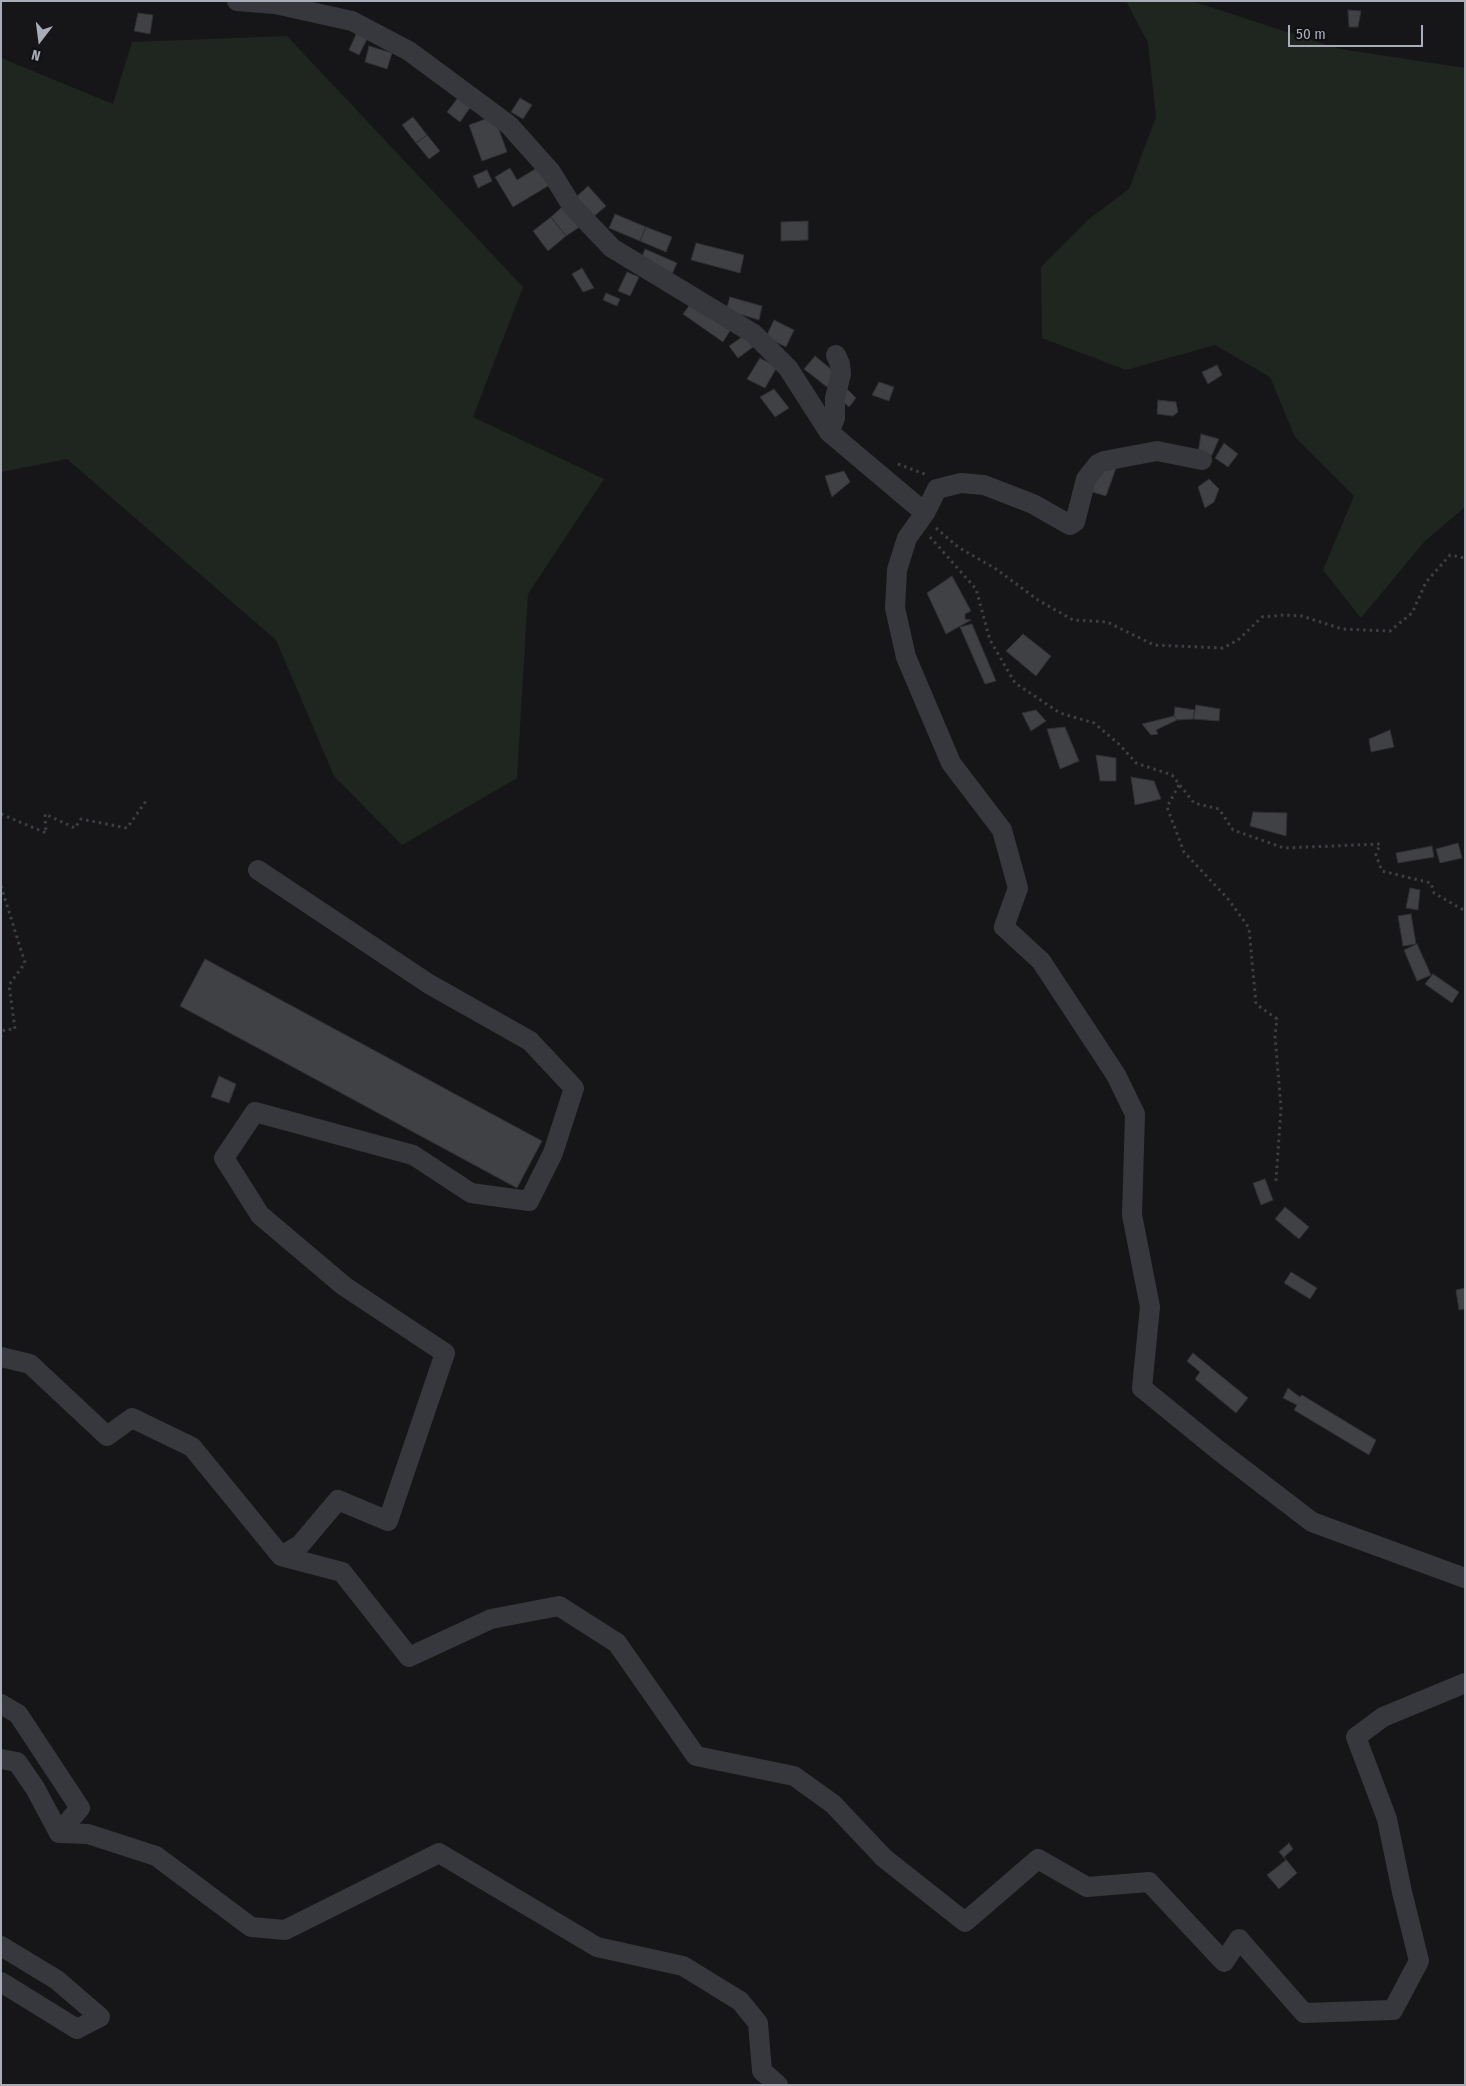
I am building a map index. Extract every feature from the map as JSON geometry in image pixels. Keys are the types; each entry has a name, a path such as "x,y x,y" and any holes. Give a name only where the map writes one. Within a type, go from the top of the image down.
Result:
{"street":[{"path":"236,1 275,4 352,21 408,51 508,125 551,172 572,206 612,248 754,334 788,368 829,432 921,518"},
{"path":"829,432 835,418 835,398 842,374 836,355"},
{"path":"1202,460 1158,451 1104,461 1098,464 1086,479 1075,522 1070,525 1010,494 984,485 961,483 937,489 907,538 897,570 895,608 906,657 951,763 1002,830 1018,888 1004,927 1041,961 1116,1075 1135,1114 1132,1215 1150,1307 1142,1388 1218,1450 1312,1522 1465,1578"},
{"path":"258,870 429,984 530,1041 574,1088 553,1153 529,1201 471,1193 414,1154 255,1112 224,1158 260,1215 344,1286 445,1353 388,1521 338,1500 300,1545 281,1556"},
{"path":"1,1357 30,1364 108,1436 132,1418 192,1447 281,1556 342,1572 409,1657 491,1619 559,1606 616,1644 696,1756 794,1776 834,1804 884,1858 965,1922 1038,1859 1087,1887 1149,1882 1224,1962 1239,1939 1304,2013 1392,2010 1419,1961 1387,1819 1356,1737 1383,1717 1465,1683"},
{"path":"1,1704 18,1714 80,1808 59,1833"},
{"path":"1,1759 17,1762 35,1788 59,1833"},
{"path":"59,1833 88,1834 156,1856 250,1927 285,1930 439,1853 597,1947 684,1966 740,2001 758,2023 762,2071 778,2085"},
{"path":"1,1946 57,1980 100,2017 77,2029 1,1982"}],"path":[{"path":"892,461 929,476"},
{"path":"921,518 958,547 996,569 1038,600 1073,620 1107,622 1154,645 1223,648 1238,640 1262,617 1284,615 1302,616 1342,629 1390,631 1412,613 1426,582 1450,555 1465,558"},
{"path":"921,518 976,589 990,640 1015,683 1060,713 1094,723 1120,745 1136,763 1172,775 1194,803 1219,809 1232,830 1284,848 1380,844 1376,855 1382,871 1431,883 1434,893 1465,910"},
{"path":"1180,784 1167,807 1184,852 1229,900 1249,928 1256,1004 1277,1018 1275,1036 1282,1108 1276,1182"},
{"path":"1,814 46,833 45,814 75,828 81,819 127,828 146,801"},
{"path":"1,886 25,964 9,985 15,1029 4,1030 1,1037"}],"shaded area":[{"path":"1126,1 1191,1 1340,49 1465,68 1465,507 1425,541 1361,618 1323,570 1354,496 1295,437 1270,377 1215,345 1126,370 1042,338 1041,267 1089,219 1129,189 1156,117 1148,43"},
{"path":"287,36 523,287 473,417 604,479 528,594 517,778 402,845 334,776 276,640 67,459 1,472 1,58 113,104 132,42"}],"building":[{"path":"1348,10 1361,11 1358,27 1349,27"},
{"path":"138,13 153,15 150,34 134,31"},
{"path":"357,32 368,37 359,55 349,50"},
{"path":"369,46 392,53 387,69 365,62"},
{"path":"460,95 472,105 460,122 447,112"},
{"path":"520,98 532,105 523,119 511,112"},
{"path":"494,116 507,152 482,161 469,125"},
{"path":"413,117 427,135 416,143 402,125"},
{"path":"427,135 440,151 429,159 416,143"},
{"path":"542,165 553,183 513,207 495,177 510,168 517,180"},
{"path":"487,170 492,181 478,188 473,176"},
{"path":"588,186 606,206 592,218 575,198"},
{"path":"563,206 581,226 566,236 551,217"},
{"path":"615,214 646,227 640,241 609,228"},
{"path":"551,217 566,236 548,251 533,231"},
{"path":"808,221 808,240 781,241 781,222"},
{"path":"646,227 672,237 666,252 640,241"},
{"path":"696,243 744,255 740,273 691,260"},
{"path":"645,249 677,263 672,274 641,260"},
{"path":"582,268 594,288 583,292 572,274"},
{"path":"627,272 639,277 630,296 618,291"},
{"path":"606,293 620,299 617,306 603,300"},
{"path":"730,297 762,306 759,320 726,310"},
{"path":"692,302 731,329 723,342 683,314"},
{"path":"774,320 794,330 786,347 766,337"},
{"path":"745,335 753,347 738,358 729,346"},
{"path":"815,356 837,374 827,387 804,369"},
{"path":"760,358 777,367 765,388 747,379"},
{"path":"1217,365 1222,375 1208,384 1202,372"},
{"path":"879,382 894,387 889,401 872,395"},
{"path":"846,388 856,398 849,407 837,396"},
{"path":"774,389 789,408 775,417 760,397"},
{"path":"1158,400 1176,402 1178,412 1173,416 1157,414"},
{"path":"1201,434 1219,439 1211,457 1198,453"},
{"path":"1224,443 1238,454 1228,467 1215,458"},
{"path":"1116,468 1106,496 1089,491 1096,473"},
{"path":"844,471 850,482 832,497 825,476"},
{"path":"1209,479 1219,489 1214,502 1205,508 1198,487"},
{"path":"952,576 971,611 965,614 965,619 971,620 946,634 927,593"},
{"path":"972,624 996,681 985,684 960,627"},
{"path":"1023,634 1051,656 1036,676 1006,651"},
{"path":"1196,705 1220,709 1219,721 1193,719"},
{"path":"1175,707 1195,710 1193,719 1177,720 1174,716"},
{"path":"1036,710 1046,721 1031,731 1022,713"},
{"path":"1174,716 1177,720 1156,730 1158,734 1151,735 1142,724"},
{"path":"1065,727 1079,761 1060,769 1047,729"},
{"path":"1390,730 1394,747 1371,752 1369,739"},
{"path":"1096,755 1116,758 1116,781 1100,781"},
{"path":"1131,777 1154,781 1161,799 1135,805"},
{"path":"1253,812 1287,813 1286,836 1250,826"},
{"path":"1458,843 1462,858 1440,863 1436,849"},
{"path":"1432,846 1434,857 1398,863 1396,853"},
{"path":"1410,888 1420,890 1418,910 1406,908"},
{"path":"1411,914 1416,944 1403,946 1398,916"},
{"path":"1417,944 1431,975 1417,981 1404,950"},
{"path":"205,959 542,1141 517,1188 180,1006"},
{"path":"1433,974 1459,992 1452,1003 1425,984"},
{"path":"219,1076 236,1084 229,1103 211,1097"},
{"path":"1265,1179 1273,1200 1261,1205 1253,1183"},
{"path":"1285,1207 1309,1227 1299,1239 1275,1219"},
{"path":"1291,1272 1317,1288 1310,1299 1284,1283"},
{"path":"1465,1288 1465,1309 1459,1310 1456,1290"},
{"path":"1193,1353 1248,1398 1236,1413 1195,1379 1200,1372 1187,1361"},
{"path":"1288,1388 1300,1397 1302,1395 1376,1440 1369,1455 1294,1410 1297,1405 1283,1398"},
{"path":"1289,1843 1293,1849 1284,1857 1297,1873 1279,1889 1267,1875 1286,1860 1279,1852"}]}
